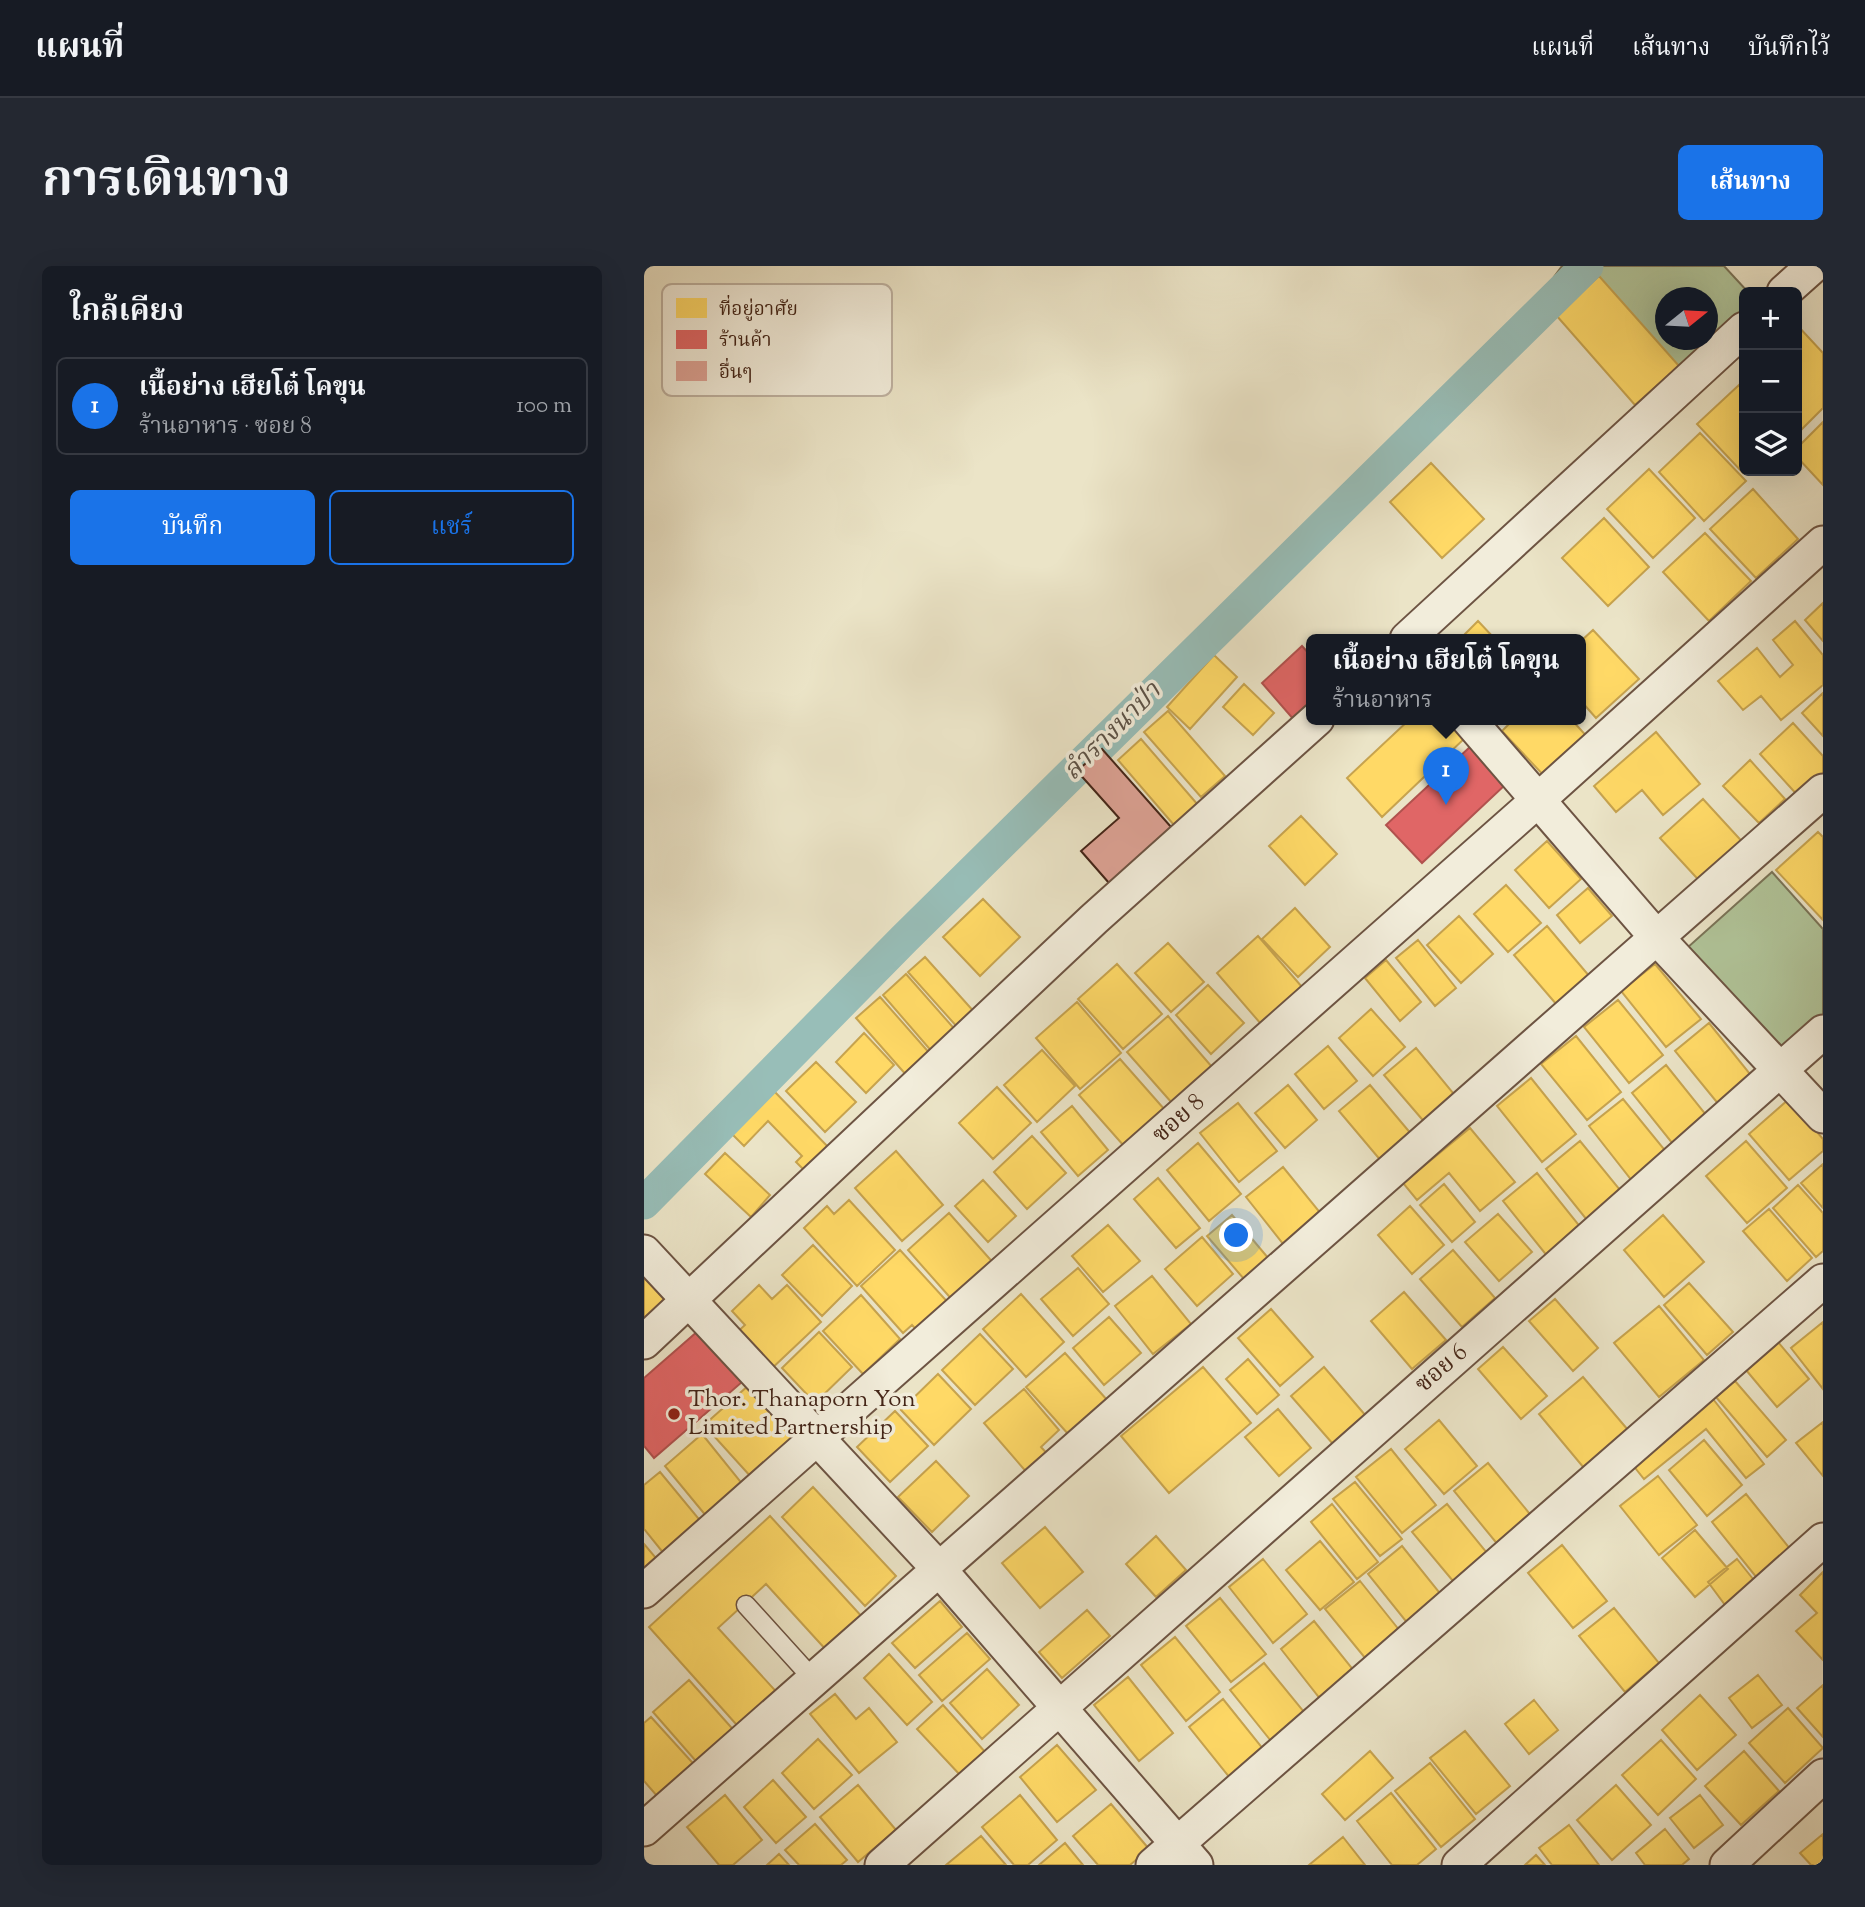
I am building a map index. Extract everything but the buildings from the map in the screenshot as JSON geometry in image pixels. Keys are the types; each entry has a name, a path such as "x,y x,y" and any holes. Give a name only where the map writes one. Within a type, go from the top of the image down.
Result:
{"street":[{"path":"1790,287 1813,266"},
{"path":"1412,634 1739,334"},
{"name":"ซอย 8","path":"644,1591 1538,800 1823,543"},
{"path":"644,1342 1094,919 1310,725"},
{"path":"1473,725 1658,939 1823,1116"},
{"path":"644,1829 1823,791"},
{"name":"ซอย 6","path":"882,1865 1823,1032"},
{"path":"644,1252 820,1437 1060,1705 1175,1858 1823,1282"},
{"path":"1459,1865 1823,1540"},
{"path":"1727,1865 1823,1776"}],"lane":[{"path":"746,1605 814,1678"}],"green space":[{"path":"1562,266 1724,266 1743,287 1739,287 1739,320 1718,339 1718,287 1655,287 1655,350 1707,350 1662,392 1554,277"},
{"path":"1772,872 1823,929 1823,1025 1786,1058 1687,948"}],"waterway":[{"name":"ลำรางนาป่า","path":"644,1203 904,939 1587,266"}],"place":[{"name":"เนื้อย่าง เฮียโต๋ โคขุน","path":"1446,805"},
{"name":"Thor. Thanaporn Yon Limited Partnership","path":"674,1414"}]}
